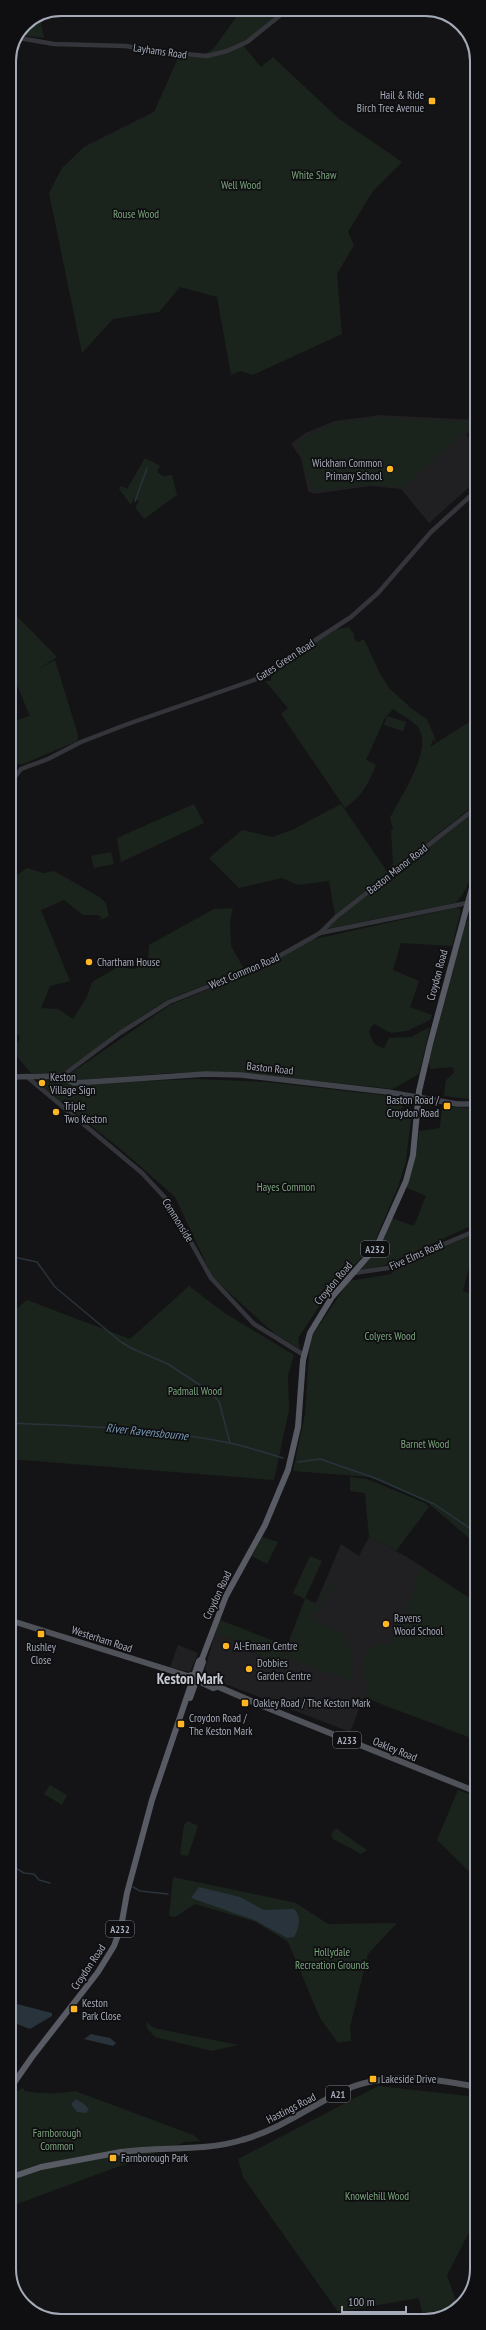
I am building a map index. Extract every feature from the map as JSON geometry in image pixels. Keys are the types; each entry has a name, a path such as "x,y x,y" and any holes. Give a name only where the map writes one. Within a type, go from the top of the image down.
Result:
{"highway":[{"name":"Croydon Road","path":"16,2080 32,2056 98,1972 114,1946 121,1927 127,1894 166,1753 194,1678 203,1662 202,1659 226,1596 265,1525 288,1470 298,1427 304,1355 310,1333 316,1320 332,1297 381,1240 404,1187 413,1155 418,1097 434,1023 470,894"},
{"name":"A21","path":"16,2176 41,2167 121,2152"}],"main road":[{"name":"Baston Road","path":"16,1077 62,1076 69,1081 76,1082 206,1074 241,1075 418,1097 457,1104 470,1104"},
{"name":"Westerham Road","path":"16,1622 194,1678"},
{"name":"Oakley Road","path":"194,1678 215,1684 217,1687 470,1789"},
{"name":"Hastings Road","path":"121,2152 207,2147 227,2144 256,2136 300,2116 340,2092 373,2081 428,2078 470,2086"}],"street":[{"name":"Layhams Road","path":"22,39 54,44 129,46 152,52 207,56 227,51 247,42 279,16"},
{"name":"Gates Green Road","path":"17,774 27,766 125,725 255,679 351,617 378,593 431,532 470,496"},
{"name":"Baston Manor Road","path":"320,933 336,917 470,812"},
{"name":"West Common Road","path":"62,1076 120,1033 169,1002 267,963 320,933 468,901"},
{"name":"Commonside","path":"26,1076 40,1089 81,1120 142,1173 168,1201 211,1278 254,1324 304,1355"},
{"path":"39,1076 36,1082 40,1089"},
{"name":"Five Elms Road","path":"354,1273 388,1268 470,1233"}],"shaded area":[{"name":"Wickham Common Primary School","path":"381,415 470,420 470,431 466,435 470,440 470,486 429,523 401,489 370,486 314,494 308,491 301,458 291,444 305,433 335,421"},
{"name":"Ravens Wood School","path":"369,1537 407,1557 470,1598 470,1737 364,1697 350,1732 207,1677 205,1669 215,1633 251,1647 250,1651 281,1663 305,1599 316,1603 341,1544 359,1556"},
{"path":"178,1645 198,1653 190,1672 170,1667"},
{"path":"199,1887 240,1897 264,1910 294,1909 297,1912 299,1919 296,1934 294,1937 287,1938 254,1920 191,1898"},
{"path":"16,2004 52,2013 52,2016 30,2029 16,2024"},
{"path":"91,2034 110,2038 116,2043 113,2046 84,2039"},
{"path":"76,2099 89,2109 86,2113 77,2112 71,2104"}],"green space":[{"name":"Well Wood","path":"237,16 275,16 243,45 261,67 273,57 338,118 402,162 373,191 348,232 354,245 337,274 342,334 253,375 240,371 231,375 217,297 180,287 159,312 113,319 82,353 49,193 62,168 84,147 154,112 178,58 202,56 214,48"},
{"path":"41,21 44,38 24,36 29,29"},
{"name":"Wickham Common Primary School","path":"381,418 470,422 470,427 403,488 368,484 315,491 306,475 297,444 315,431 347,422"},
{"path":"145,458 160,466 157,472 163,476 172,475 177,495 144,519 135,507 139,502 134,498 131,505 119,489 121,486 127,489"},
{"path":"16,615 57,657 37,670 55,660 78,735 77,741 21,765 16,763 16,721 30,716 16,683"},
{"path":"349,627 354,634 354,639 358,642 364,639 380,674 389,688 412,709 427,719 436,741 433,740 430,747 470,721 470,809 392,870 390,867 393,864 391,831 393,829 390,818 415,771 420,758 422,745 421,734 416,725 393,709 385,718 366,760 376,765 373,772 360,794 345,808 281,714 288,708 265,681 271,681 271,677 288,663 287,661 334,630"},
{"path":"387,716 406,722 403,731 384,725"},
{"path":"194,804 204,823 121,862 117,838"},
{"path":"341,804 388,873 335,915 329,881 298,885 282,878 239,888 209,858 242,830 272,837 292,830"},
{"path":"470,815 470,877 462,895 455,903 322,930"},
{"path":"111,852 114,864 94,868 91,856"},
{"path":"27,868 43,873 54,871 98,896 106,903 109,916 100,920 102,917 98,915 83,915 64,900 41,910 70,981 50,986 41,1008 58,1009 73,1019 87,997 92,982 118,967 134,969 148,963 149,945 214,909 233,908 230,920 231,946 244,969 167,1000 119,1031 80,1061 61,1073 31,1073 16,1056 16,1046 20,1038 16,1032 16,876"},
{"path":"455,908 460,909 460,914 452,946 401,943 393,970 419,981 410,1007 432,1015 430,1020 407,1031 391,1033 374,1024 369,1031 374,1042 378,1046 384,1048 389,1038 411,1037 430,1027 419,1074 393,1089 232,1072 170,1073 80,1080 75,1080 71,1073 170,1005 268,965 310,940"},
{"path":"470,919 470,1099 444,1096 446,1080 454,1073 453,1067 430,1069 429,1061 465,924"},
{"name":"Hayes Common","path":"40,1078 60,1079 71,1084 197,1079 267,1082 391,1096 403,1099 402,1115 411,1119 406,1161 398,1187 374,1243 322,1302 298,1338 300,1349 275,1334 213,1278 175,1197 123,1151 37,1083"},
{"path":"442,1107 470,1108 470,1226 386,1265 358,1271 373,1256 392,1218 414,1226 426,1196 405,1187 417,1151 419,1131 440,1128"},
{"path":"470,1234 470,1263 463,1291 470,1294 470,1539 427,1502 369,1477 293,1471 305,1414 310,1339 349,1281 392,1274 391,1270"},
{"name":"Padmall Wood","path":"189,1286 226,1314 294,1355 288,1376 289,1410 274,1480 16,1460 16,1309 27,1300 130,1339"},
{"path":"350,1477 367,1479 425,1503 429,1507 396,1551 369,1537 365,1493 350,1491"},
{"path":"262,1537 278,1542 267,1564 252,1556"},
{"path":"310,1556 322,1561 305,1598 317,1604 311,1620 345,1633 343,1640 348,1642 353,1654 351,1681 285,1657 289,1647 287,1646 305,1599 293,1593"},
{"path":"418,1565 470,1598 470,1737 365,1698 367,1687 362,1667 368,1648 375,1649 378,1642 389,1645 400,1618 403,1619 420,1571"},
{"path":"333,1582 335,1588 334,1592 327,1591 318,1613 315,1612 323,1592"},
{"path":"220,1620 287,1646 281,1663 250,1651 251,1647 215,1633"},
{"path":"50,1785 67,1795 62,1805 44,1794"},
{"path":"458,1790 470,1794 470,1872 437,1840"},
{"path":"188,1821 198,1826 188,1856 180,1853 184,1825"},
{"path":"335,1829 367,1850 361,1854 333,1839 331,1835"},
{"name":"Hollydale Recreation Grounds","path":"173,1877 296,1903 328,1924 397,1923 368,1954 350,2027 351,2041 338,2043 320,2018 288,1942 256,1922 195,1904 175,1917 169,1916"},
{"path":"146,2022 154,2028 238,2045 212,2051 155,2037 147,2028"},
{"name":"Knowlehill Wood","path":"378,2086 470,2096 470,2231 447,2275 456,2302 439,2312 431,2314 422,2314 419,2298 338,2312 243,2177 238,2159"},
{"name":"Farnborough Common","path":"23,2088 25,2091 44,2093 75,2091 193,2135 200,2141 185,2142 16,2204 16,2092"}],"waterway":[{"path":"135,501 147,468"},
{"path":"16,1258 37,1262 55,1287 121,1342 133,1349 168,1364 203,1387 219,1401 230,1443"},
{"name":"River Ravensbourne","path":"16,1423 120,1428 176,1434 230,1443 283,1458"},
{"name":"River Ravensbourne","path":"298,1462 320,1459 375,1478 434,1504 470,1528"},
{"path":"16,1868 24,1873 34,1874 39,1880 50,1883"},
{"path":"133,1887 140,1891 168,1894"}],"place":[{"name":"Hail & Ride Birch Tree Avenue","path":"432,101"},
{"name":"Wickham Common Primary School","path":"390,469"},
{"name":"Chartham House","path":"89,962"},
{"name":"Keston Village Sign","path":"42,1083"},
{"name":"Baston Road / Croydon Road","path":"447,1106"},
{"name":"Triple Two Keston","path":"56,1112"},
{"name":"Ravens Wood School","path":"386,1624"},
{"name":"Rushley Close","path":"41,1634"},
{"name":"Al-Emaan Centre","path":"226,1646"},
{"name":"Dobbies Garden Centre","path":"249,1669"},
{"name":"Oakley Road / The Keston Mark","path":"245,1703"},
{"name":"Croydon Road / The Keston Mark","path":"181,1724"},
{"name":"Keston Park Close","path":"74,2009"},
{"name":"Lakeside Drive","path":"373,2079"},
{"name":"Farnborough Park","path":"113,2158"}],"district":[{"name":"Keston Mark","path":"190,1679"}],"park label":[{"name":"White Shaw","path":"314,175"},
{"name":"Rouse Wood","path":"136,214"},
{"name":"Colyers Wood","path":"390,1336"},
{"name":"Barnet Wood","path":"425,1444"}]}
